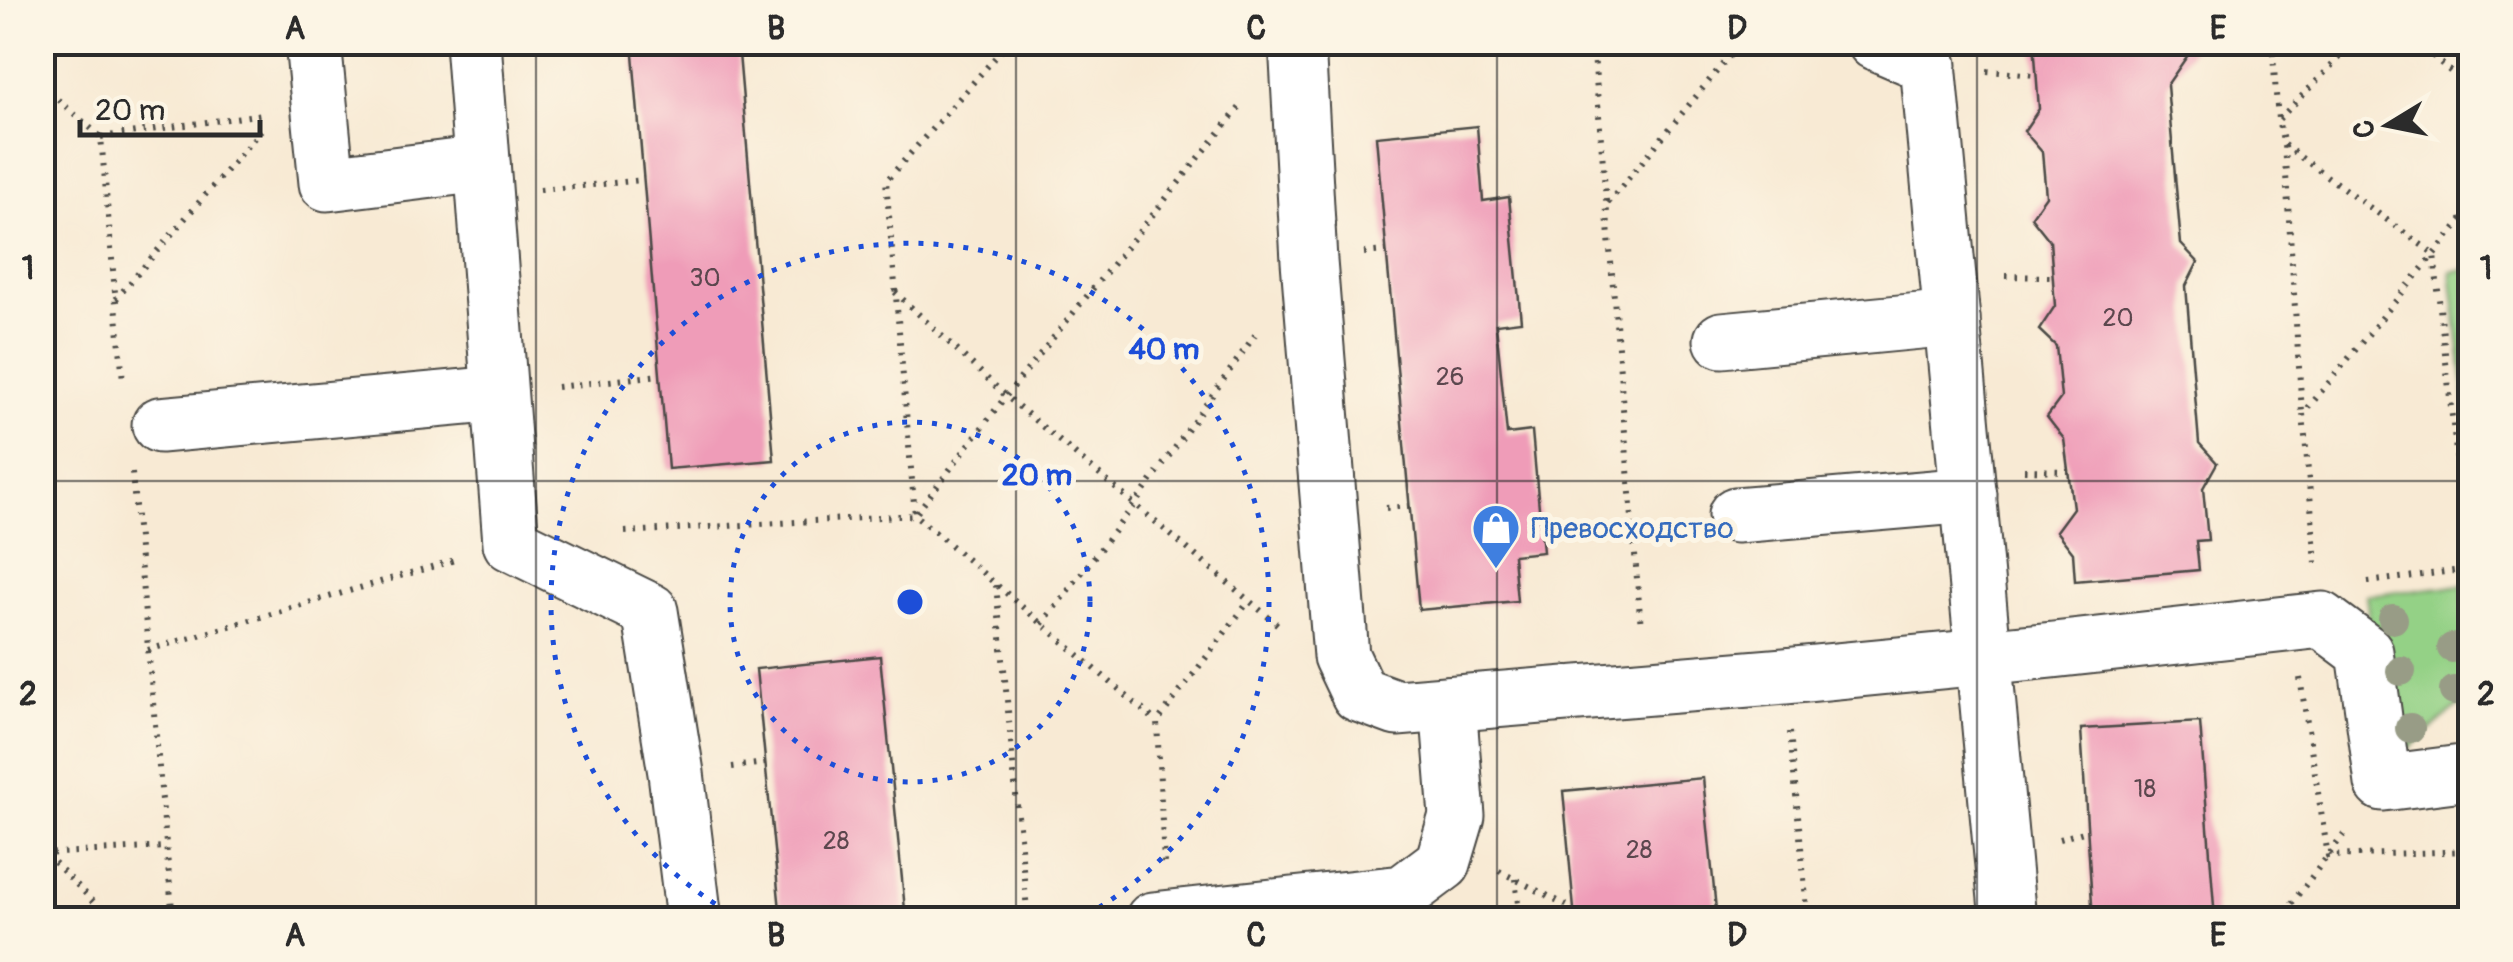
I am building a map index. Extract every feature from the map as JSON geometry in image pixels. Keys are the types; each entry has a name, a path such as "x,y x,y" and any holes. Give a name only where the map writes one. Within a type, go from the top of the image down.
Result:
{"lane":[{"path":"313,42 327,183 483,179"},
{"path":"473,42 512,543 650,612 694,920"},
{"path":"1875,42 1928,54 2008,920"},
{"path":"1297,44 1309,260 1341,656 1359,694 1397,708 1785,676 1983,657 2320,603 2365,652 2383,783 2470,772"},
{"path":"1722,340 1952,318"},
{"path":"138,426 499,394"},
{"path":"1736,515 1969,495"},
{"path":"1160,919 1403,893 1444,863 1458,816 1448,704"}],"path":[{"path":"1009,42 886,180 915,515 1157,722"},
{"path":"1592,42 1646,686"},
{"path":"1606,204 1742,42"},
{"path":"2272,42 2278,120 2284,145 2302,414 2320,603 2380,581 2470,569"},
{"path":"2278,120 2355,42"},
{"path":"2418,42 2470,89"},
{"path":"915,515 1006,396 1255,89 1297,44"},
{"path":"42,86 101,137 116,300 138,426 173,920"},
{"path":"101,137 276,112 116,300"},
{"path":"2284,145 2434,254 2470,569 2470,662"},
{"path":"483,179 643,180"},
{"path":"2302,414 2470,210"},
{"path":"1042,624 1135,504 1309,260"},
{"path":"894,292 1006,396 1290,636"},
{"path":"499,394 660,376"},
{"path":"996,584 1028,920"},
{"path":"1160,919 1157,722 1249,601"},
{"path":"2299,673 2328,856"},
{"path":"1785,676 1808,920"},
{"path":"2279,920 2383,783"},
{"path":"44,854 166,846"},
{"path":"1448,846 1574,908"},
{"path":"2328,856 2470,851"},
{"path":"44,854 112,920"},
{"path":"1515,879 1520,920"}],"green space":[{"path":"2470,269 2470,437 2451,271"},
{"path":"2463,585 2466,700 2388,766 2366,595"}],"building":[{"path":"632,42 738,42 774,460 668,469"},
{"path":"2034,42 2197,42 2167,85 2181,244 2198,262 2186,286 2199,443 2217,463 2203,488 2208,540 2196,541 2199,570 2075,581 2073,553 2056,531 2073,508 2064,439 2047,417 2061,398 2056,346 2039,330 2055,306 2050,241 2031,217 2046,196 2042,152 2024,131 2039,109"},
{"path":"1477,126 1483,201 1509,197 1521,321 1496,324 1507,434 1532,431 1543,552 1513,555 1517,601 1419,610 1376,136"},
{"path":"880,656 906,920 781,920 756,669"},
{"path":"2200,722 2215,920 2093,920 2081,729"},
{"path":"1703,778 1717,920 1575,920 1563,791"}],"place":[{"name":"Превосходство","path":"1496,570"}]}
